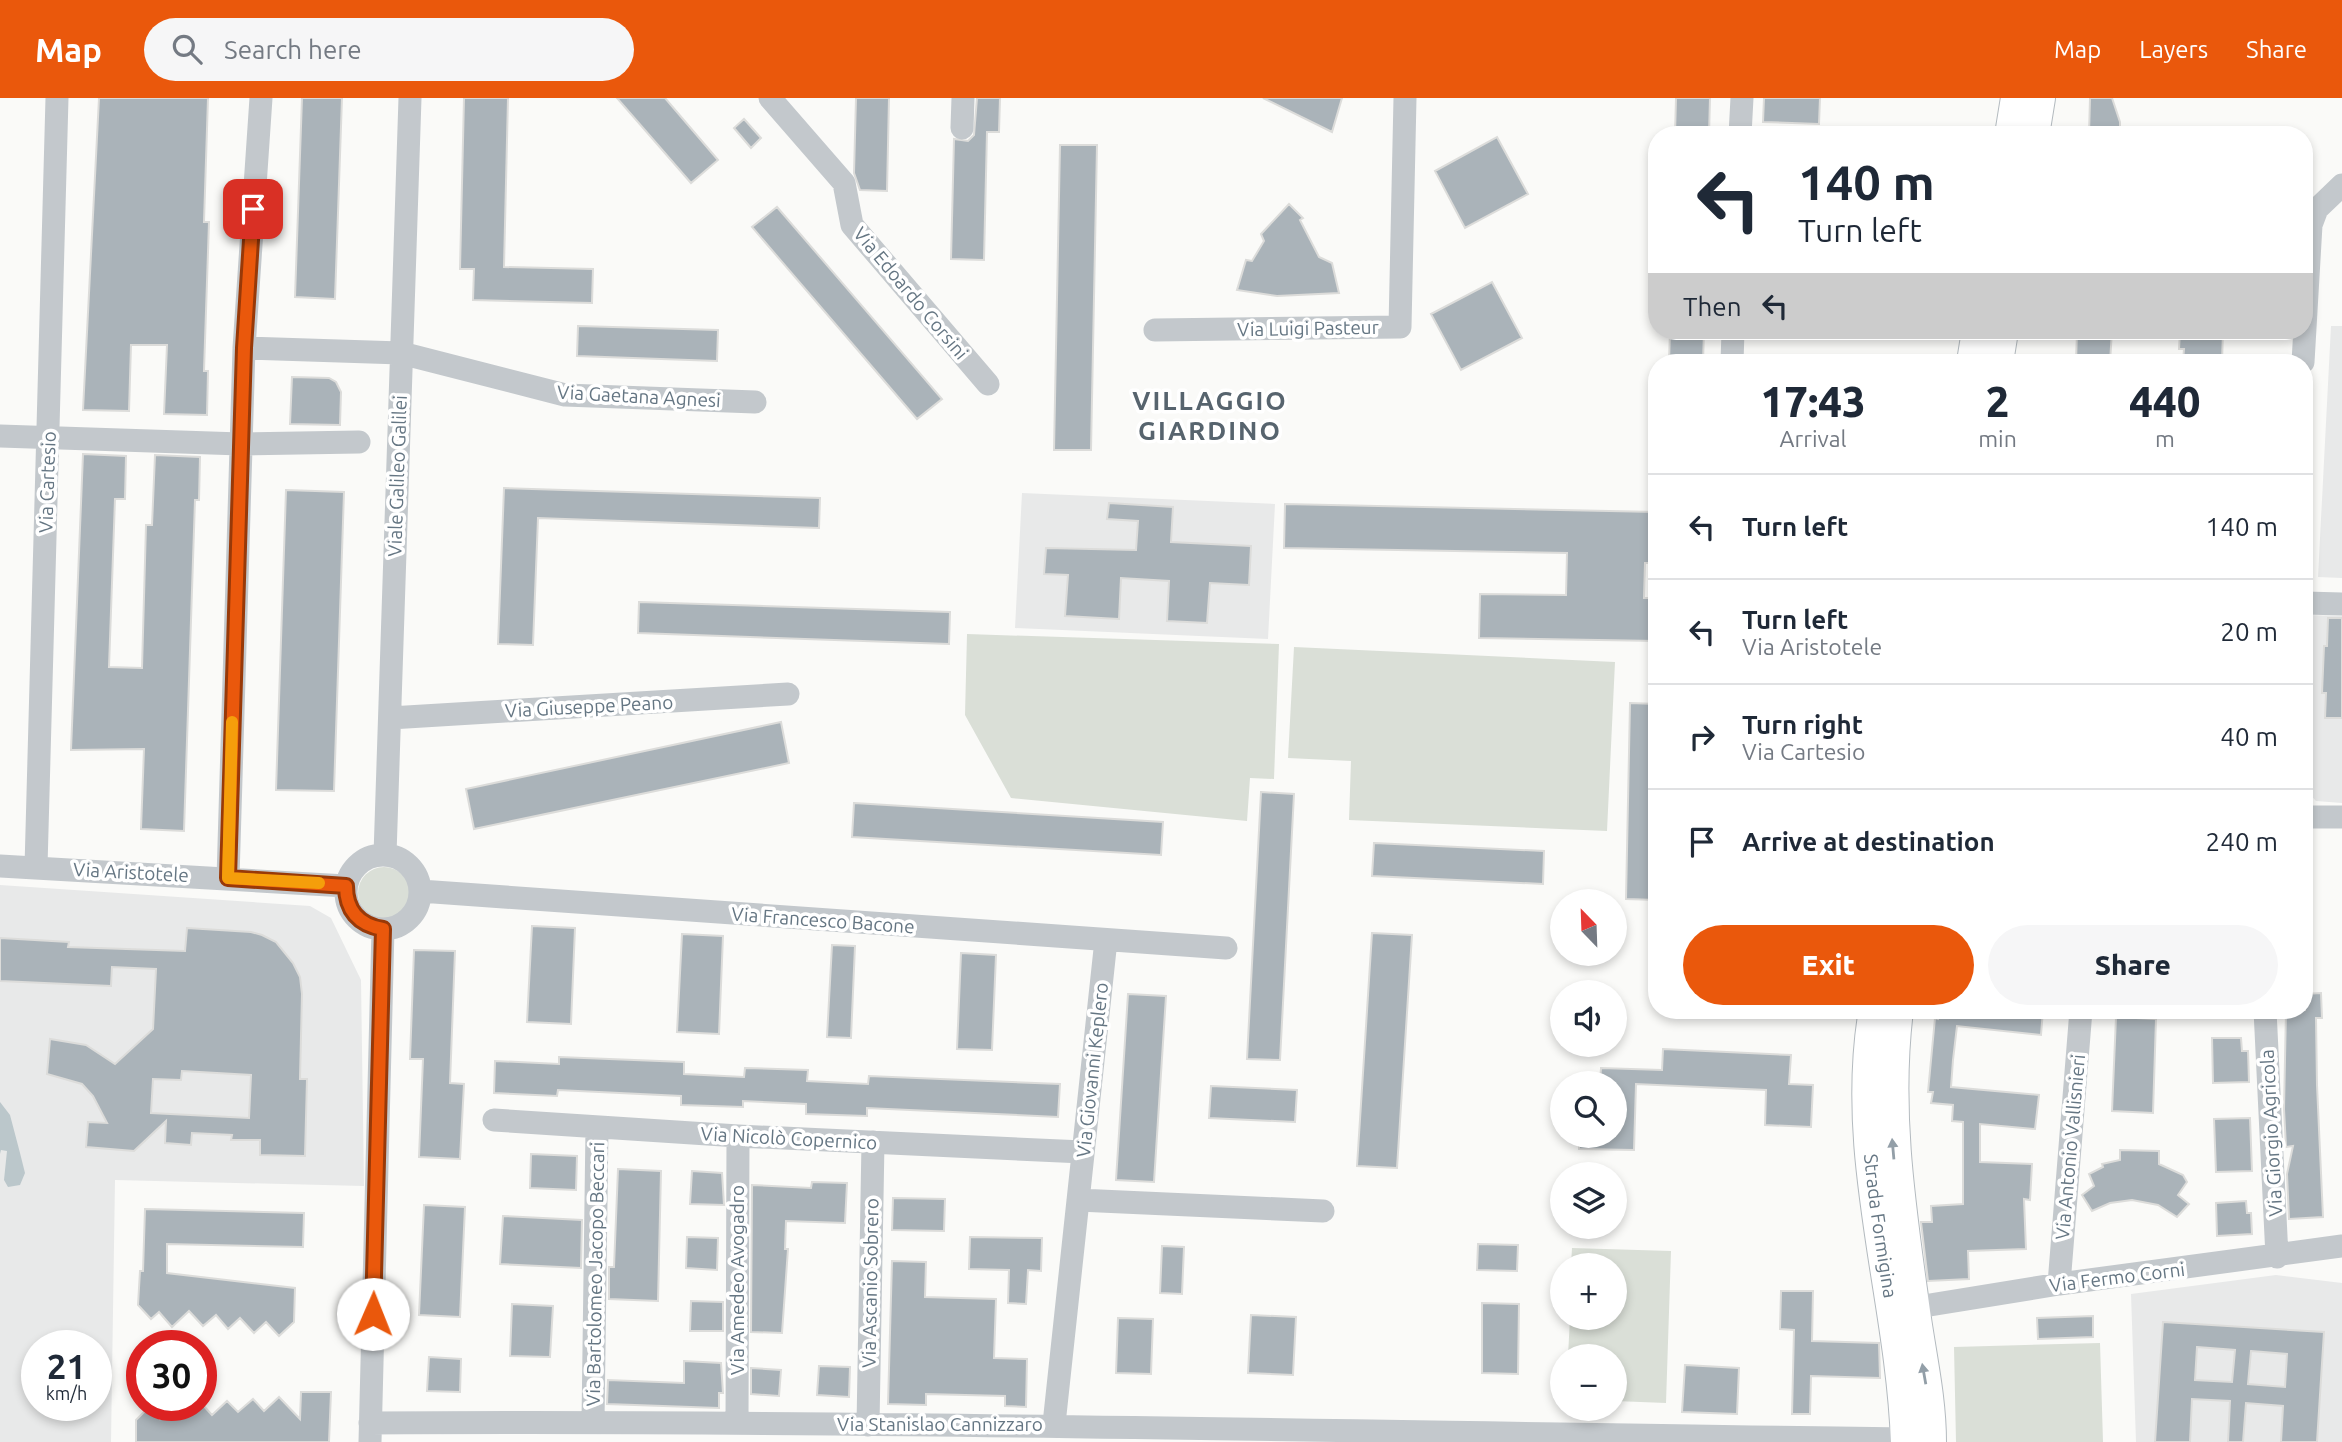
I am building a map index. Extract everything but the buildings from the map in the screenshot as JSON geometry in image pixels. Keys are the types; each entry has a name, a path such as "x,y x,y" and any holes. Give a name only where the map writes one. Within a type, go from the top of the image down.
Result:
{"street":[{"name":"Via Cartesio","path":"36,867 57,98"},
{"path":"228,878 244,348 261,98"},
{"name":"Viale Galileo Galilei","path":"385,855 410,98"},
{"name":"Via Edoardo Corsini","path":"770,98 844,183 852,225 988,384"},
{"path":"962,128 963,98"},
{"name":"Via Luigi Pasteur","path":"1155,330 1400,327 1405,98"},
{"path":"1740,126 1742,98"},
{"path":"2012,126 2017,98"},
{"path":"2034,126 2039,98"},
{"path":"2313,222 2317,209 2342,185"},
{"path":"244,348 401,353"},
{"name":"Via Gaetana Agnesi","path":"401,353 565,396 755,402"},
{"path":"0,436 241,444 359,442"},
{"path":"2313,603 2342,604"},
{"name":"Via Giuseppe Peano","path":"390,718 788,694"},
{"path":"2313,817 2342,817"},
{"path":"385,855 402,860 412,868 420,891 417,906 401,925 383,929 372,928 355,916 347,902 346,886 352,872 360,863 385,855"},
{"name":"Via Aristotele","path":"0,866 346,886"},
{"name":"Via Francesco Bacone","path":"420,891 1226,948"},
{"path":"370,1433 383,929"},
{"name":"Via Giovanni Keplero","path":"1054,1424 1106,940"},
{"name":"Strada Formigina","path":"1873,1019 1868,1048 1867,1103 1903,1309 1928,1393 1919,1440"},
{"name":"Strada Formigina","path":"1896,1019 1892,1053 1891,1126 1903,1309"},
{"name":"Via Antonio Vallisnieri","path":"2059,1284 2080,1019"},
{"name":"Via Giorgio Agricola","path":"2265,1019 2277,1257"},
{"name":"Via Nicolò Copernico","path":"494,1120 738,1136 1083,1152"},
{"name":"Via Bartolomeo Jacopo Beccari","path":"593,1422 597,1127"},
{"name":"Via Amedeo Avogadro","path":"737,1423 738,1136"},
{"name":"Via Ascanio Sobrero","path":"867,1425 873,1142"},
{"path":"1078,1200 1324,1211"},
{"name":"Via Fermo Corni","path":"1903,1309 2059,1284 2342,1247"},
{"name":"Via Stanislao Cannizzaro","path":"370,1433 593,1422 1054,1424 1421,1437 1919,1440"}],"shaded area":[{"path":"2331,326 2342,326 2342,578 2318,577"},
{"path":"1022,493 1275,504 1268,639 1015,628"},
{"path":"2313,615 2342,616 2342,803 2316,801 2313,798"},
{"path":"967,634 1279,644 1274,779 1250,778 1247,821 1011,798 965,715"},
{"path":"1294,647 1615,662 1607,831 1349,820 1351,761 1288,758"},
{"path":"384,867 394,869 402,875 408,883 408,903 402,911 394,917 384,919 374,917 366,911 360,903 358,893 360,883 366,875 374,869"},
{"path":"0,885 310,906 331,918 361,980 364,1186 115,1180 112,1376 112,1330 21,1330 21,1421 111,1421 111,1442 0,1442"},
{"path":"0,1102 10,1115 25,1173 20,1185 8,1187 4,1180 7,1151 1,1150 0,1154"},
{"path":"1572,1248 1671,1251 1666,1403 1627,1401 1627,1344 1569,1344 1569,1330 1627,1330 1627,1253 1572,1253"},
{"path":"2276,1275 2342,1283 2342,1442 2136,1442 2131,1294"},
{"path":"2100,1343 2103,1442 1956,1442 1954,1347"}],"slow traffic":[{"path":"232,722 228,878 319,883"}],"district":[{"name":"VILLAGGIO GIARDINO","path":"1210,416"}],"route":[{"path":"253,209 244,348 228,878 346,886 347,902 355,916 372,928 383,929 373,1314"}]}
